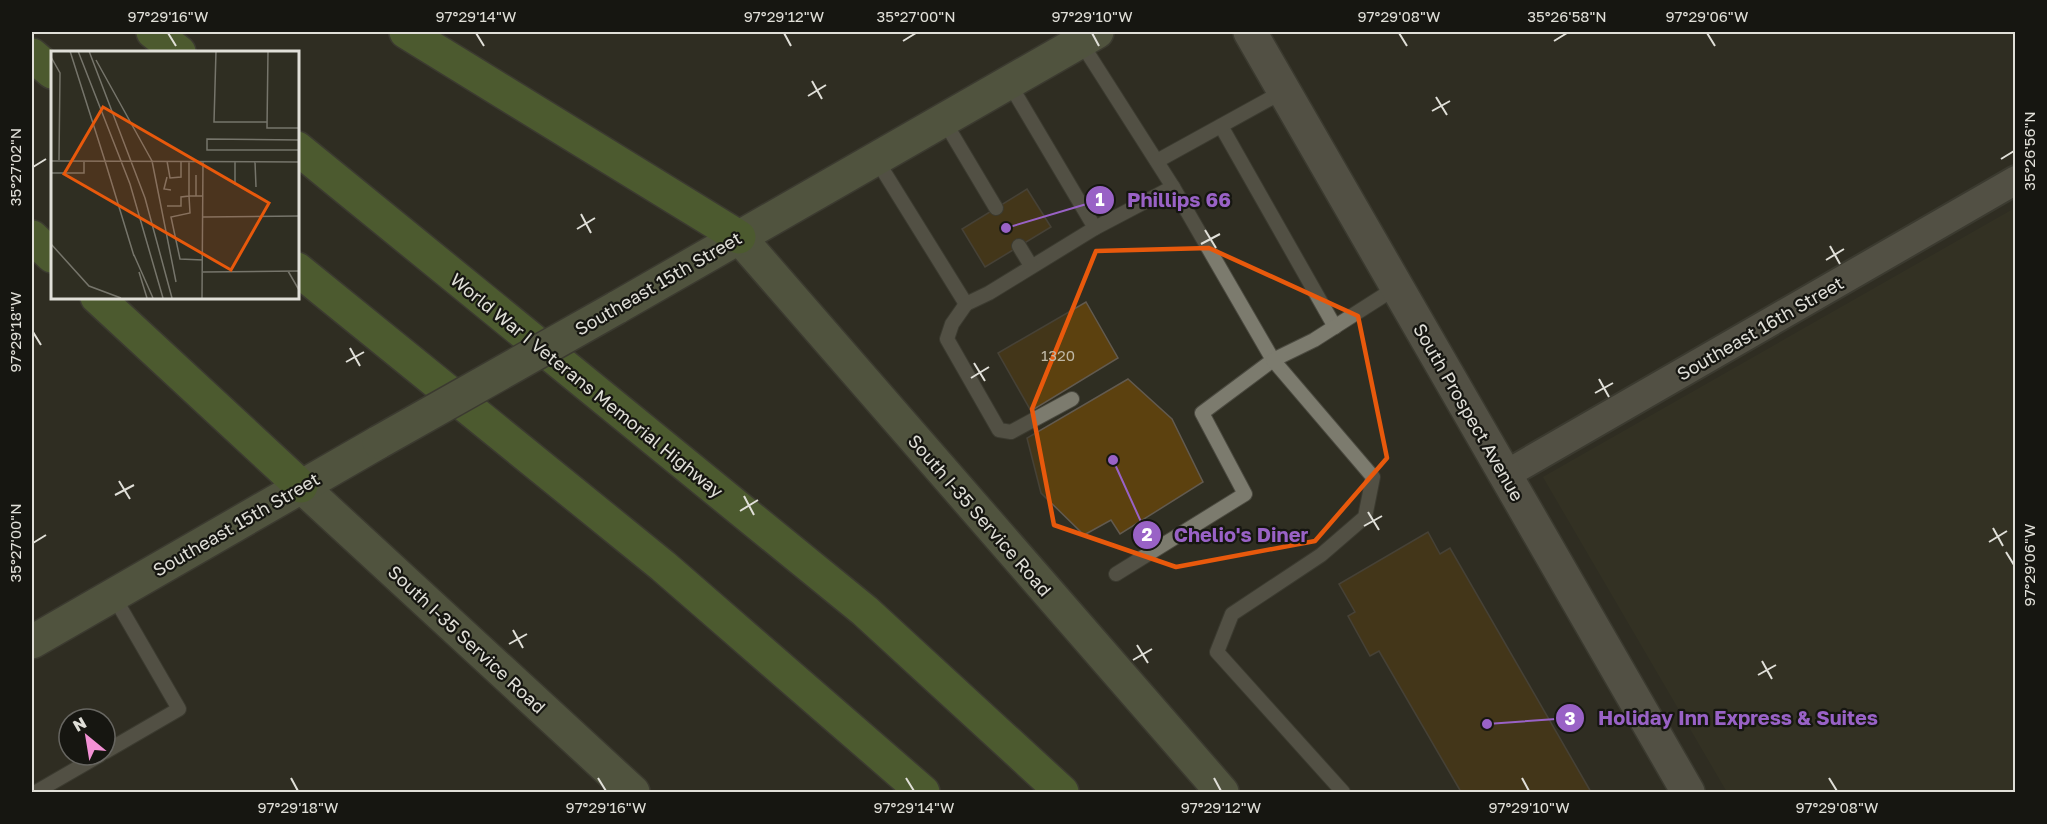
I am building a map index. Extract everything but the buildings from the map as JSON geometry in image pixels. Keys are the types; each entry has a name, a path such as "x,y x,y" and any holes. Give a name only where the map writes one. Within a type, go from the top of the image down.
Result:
{"highway":[{"path":"153,32 178,51"},
{"path":"406,32 739,237"},
{"path":"32,55 51,71"},
{"name":"World War I Veterans Memorial Highway","path":"298,149 865,611 1062,792"},
{"path":"32,237 51,255"},
{"path":"298,270 663,566 923,792"},
{"path":"98,298 301,486"}],"main road":[{"name":"Southeast 15th Street","path":"32,642 1089,36"},
{"name":"South I-35 Service Road","path":"739,237 1222,792"},
{"name":"South I-35 Service Road","path":"301,486 633,792"}],"street":[{"name":"South Prospect Avenue","path":"1250,32 1286,90 1688,792"},
{"name":"Southeast 16th Street","path":"1505,475 2016,180"}],"lane":[{"path":"1089,36 1157,161 1273,360 1373,477 1365,517 1321,555 1232,614 1217,651 1343,792"},
{"path":"1008,82 1095,228"},
{"path":"1157,161 1286,90"},
{"path":"943,119 996,208"},
{"path":"1221,126 1335,327"},
{"path":"876,159 966,304"},
{"path":"1072,399 1011,432 999,430 947,339 952,324 966,304 1095,228 1173,187"},
{"path":"1019,246 1031,266"},
{"path":"1116,574 1245,494 1202,413 1273,360 1335,327 1397,287"},
{"path":"113,595 179,710 117,745"},
{"path":"36,792 79,767"}],"highlighted area":[{"path":"1209,248 1358,316 1387,458 1315,541 1176,567 1054,525 1032,409 1096,251"}],"shaded area":[{"path":"2015,208 2015,792 1727,792 1543,477"}],"place":[{"name":"Phillips 66","path":"1006,228"},
{"name":"Chelio's Diner","path":"1113,460"},
{"name":"Holiday Inn Express & Suites","path":"1487,724"}]}
